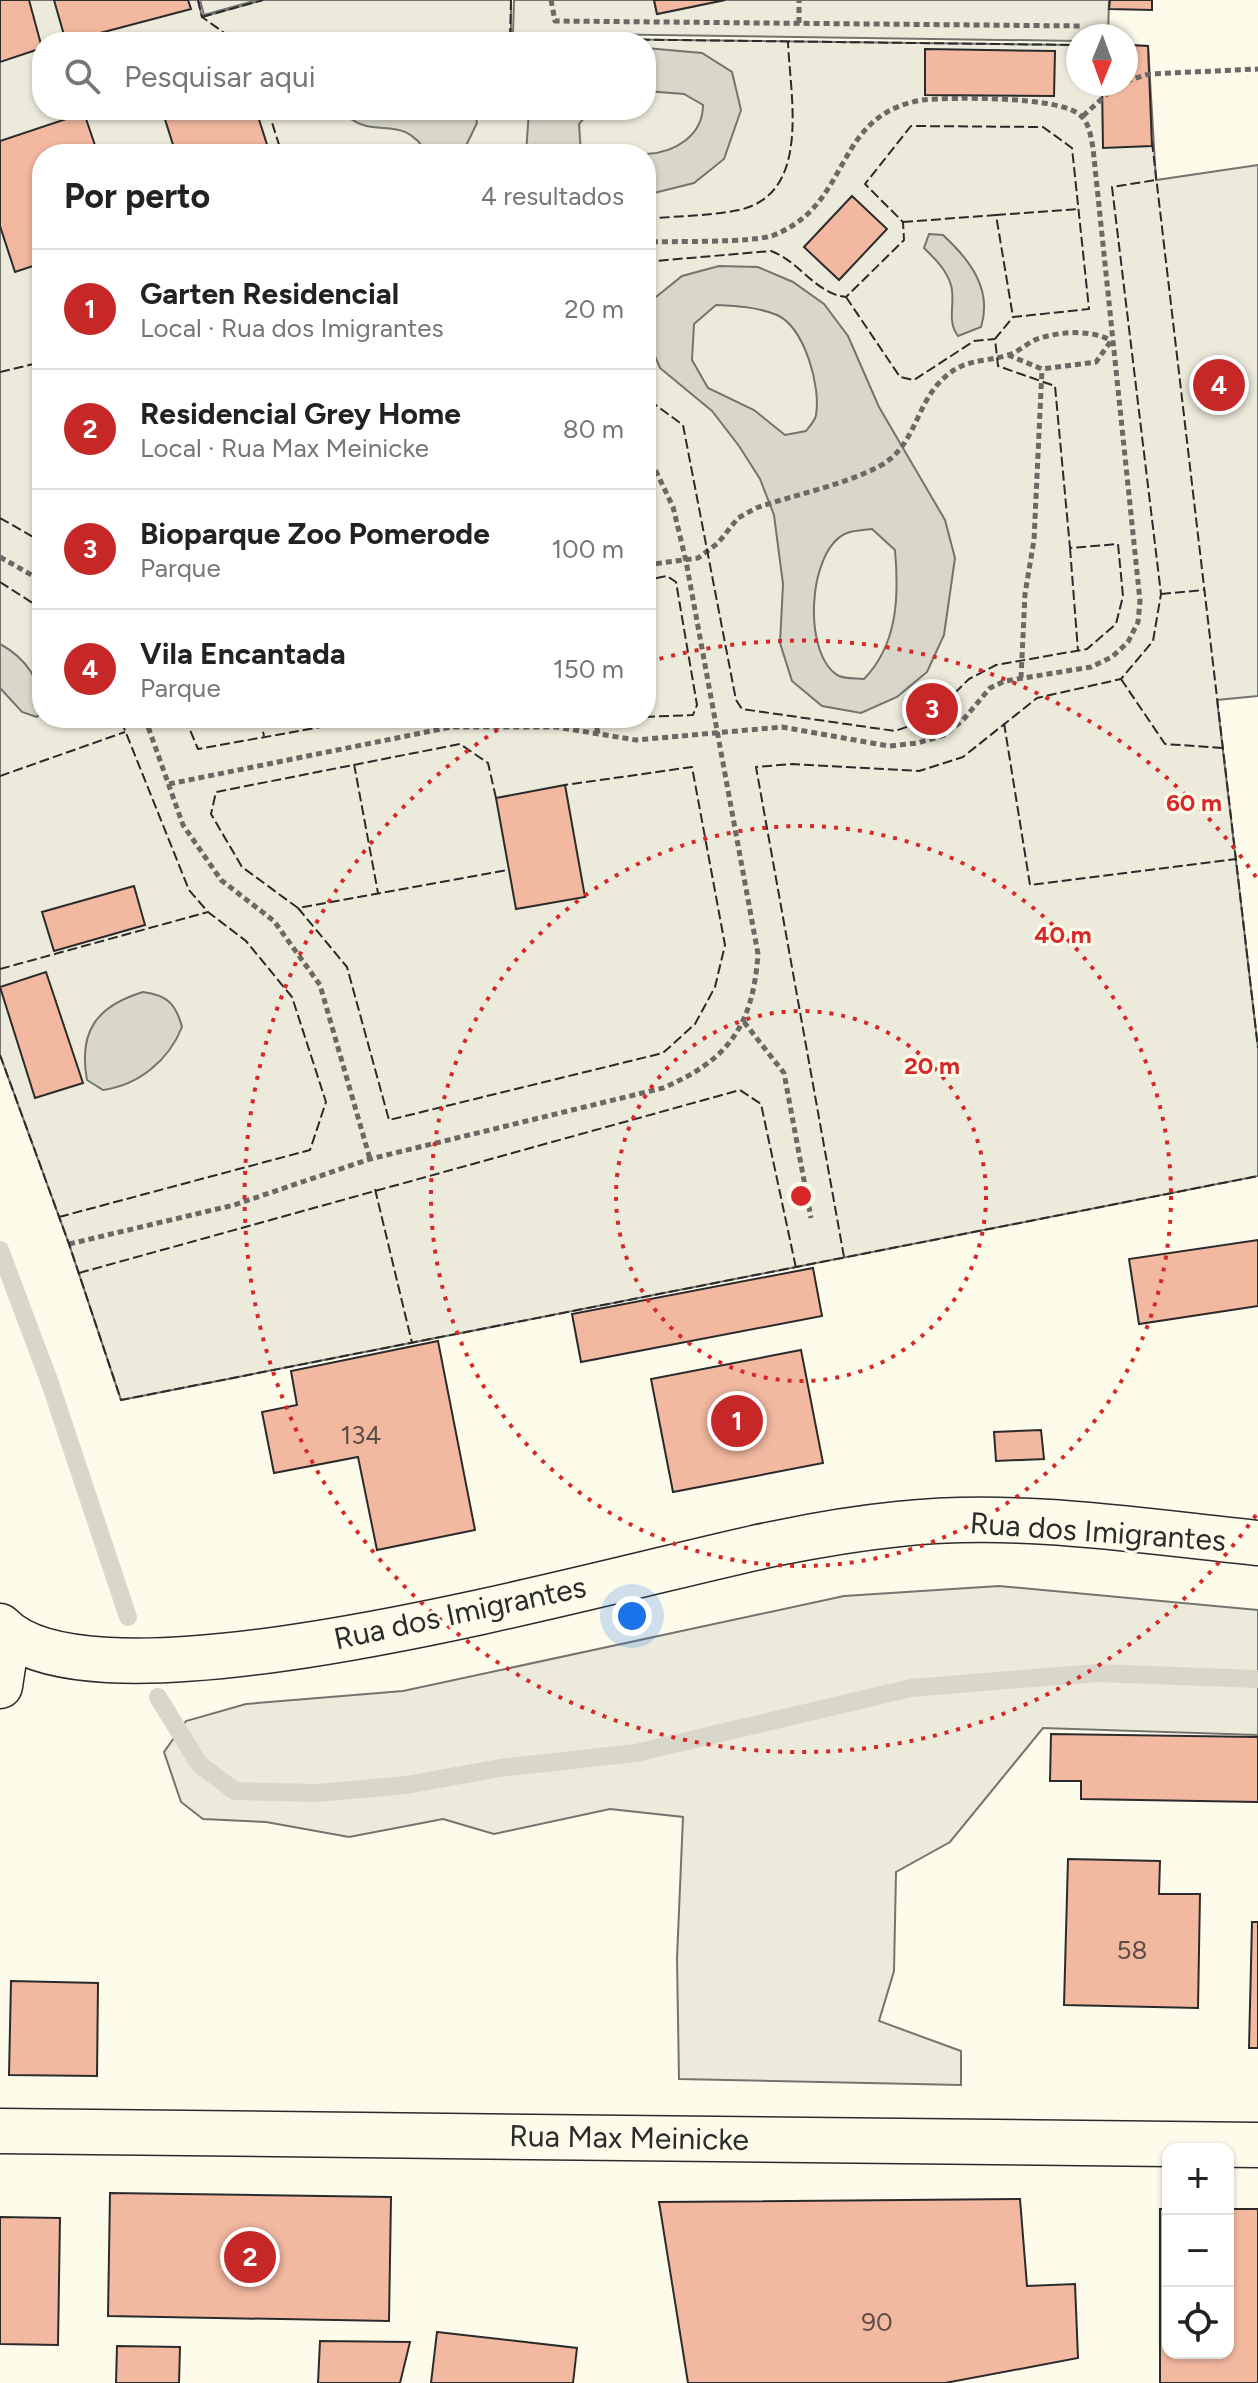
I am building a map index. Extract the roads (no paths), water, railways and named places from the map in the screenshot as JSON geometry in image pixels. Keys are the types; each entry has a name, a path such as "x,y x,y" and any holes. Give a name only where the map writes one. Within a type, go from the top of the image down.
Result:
{"street":[{"name":"Rua dos Imigrantes","path":"4,1630 55,1653 128,1662 214,1659 408,1627 779,1542 901,1524 1012,1521 1258,1543"},
{"path":"0,1686 4,1630"},
{"name":"Rua Max Meinicke","path":"0,2131 1258,2145"}],"waterway":[{"path":"0,1250 50,1383 128,1617"},
{"path":"158,1697 199,1764 235,1791 317,1793 406,1785 500,1768 636,1753 911,1688 1096,1673 1258,1679"}],"place":[{"name":"Vila Encantada","path":"1219,385"},
{"name":"Bioparque Zoo Pomerode","path":"932,709"},
{"name":"Garten Residencial","path":"737,1421"},
{"name":"Residencial Grey Home","path":"250,2257"}]}
